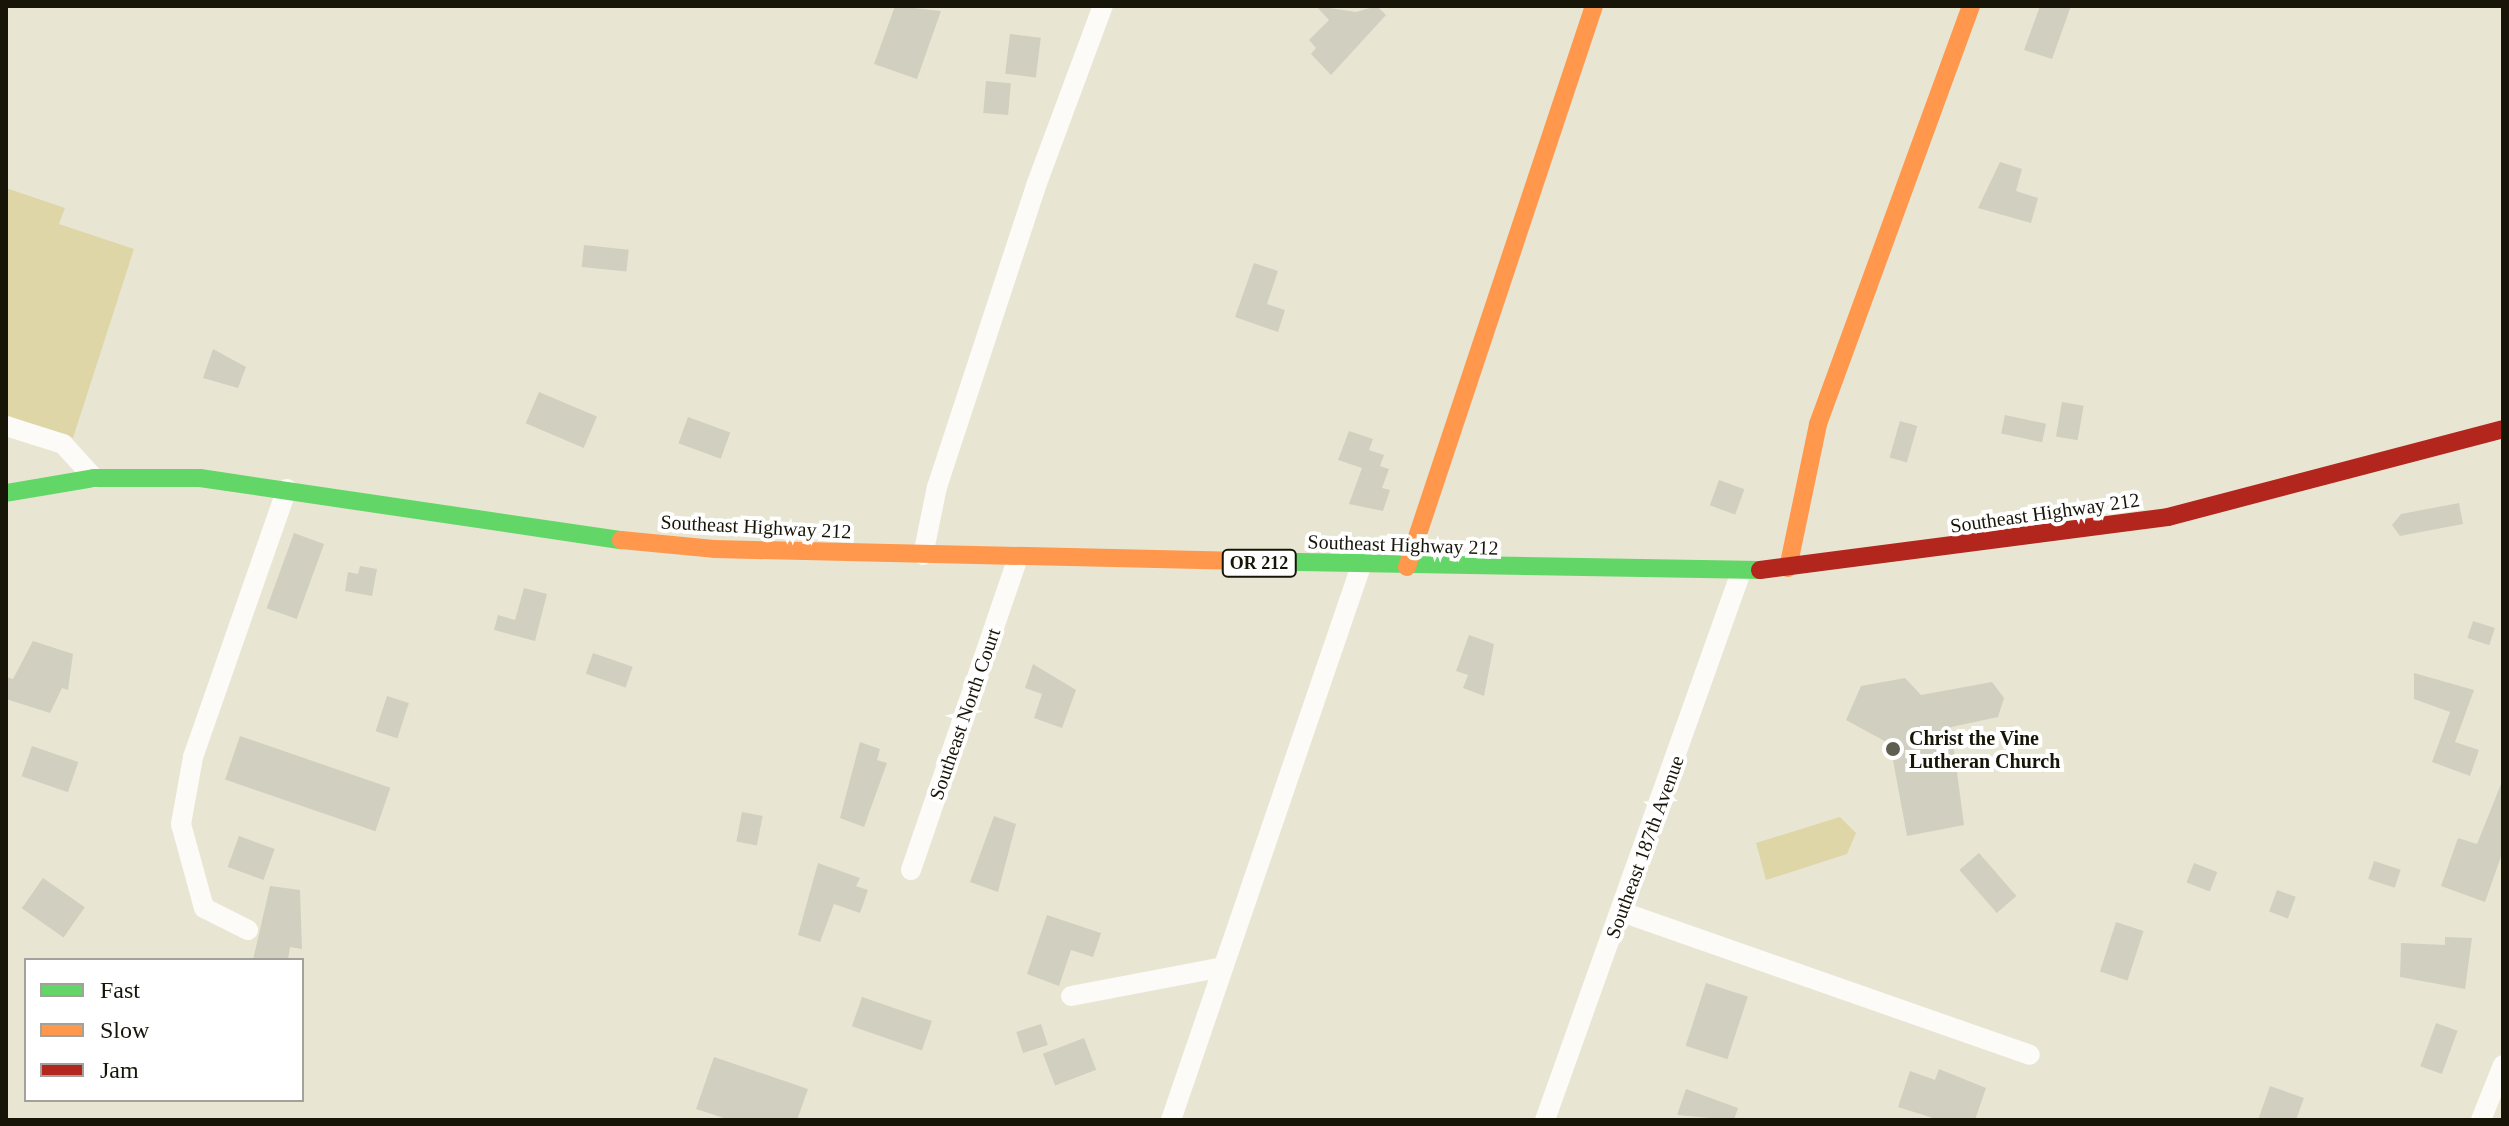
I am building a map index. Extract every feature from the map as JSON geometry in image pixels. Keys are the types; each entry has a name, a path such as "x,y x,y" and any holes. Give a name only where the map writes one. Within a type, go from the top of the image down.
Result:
{"main road":[{"path":"1407,567 1594,6"},
{"path":"1788,568 1818,424 1971,6"},
{"name":"Southeast Highway 212","path":"6,493 94,478 200,478 287,489 594,540 923,555 1741,572 2168,517 2503,429"}],"street":[{"path":"923,555 937,487 1037,183 1103,6"},
{"path":"6,426 63,444 94,478"},
{"path":"248,930 204,908 181,824 193,757 287,489"},
{"name":"Southeast North Court","path":"911,870 1018,557"},
{"path":"1171,1120 1361,566"},
{"name":"Southeast 187th Avenue","path":"1545,1120 1622,912 1741,572"},
{"path":"1622,912 2030,1055"},
{"path":"1071,996 1223,967"},
{"path":"2481,1120 2503,1065"}],"shaded area":[{"path":"6,188 65,208 59,224 134,249 73,438 6,415"},
{"path":"1840,817 1856,833 1847,854 1766,880 1756,843"}],"building":[{"path":"895,6 941,11 917,79 874,64"},
{"path":"1316,6 1356,12 1377,6 1386,15 1331,75 1311,54 1316,48 1309,40 1329,20"},
{"path":"2040,6 2071,6 2052,59 2024,50"},
{"path":"1010,34 1041,38 1036,77 1005,74"},
{"path":"986,81 1011,83 1008,115 983,113"},
{"path":"2000,162 2022,169 2016,191 2038,198 2031,223 1978,208"},
{"path":"584,245 629,250 626,272 582,267"},
{"path":"1254,263 1278,271 1267,304 1285,310 1278,332 1235,317"},
{"path":"213,349 246,367 238,388 203,378"},
{"path":"539,392 597,417 584,448 526,423"},
{"path":"2062,402 2084,406 2078,440 2056,436"},
{"path":"2005,415 2046,424 2042,442 2001,434"},
{"path":"688,417 730,432 721,459 678,443"},
{"path":"1900,421 1917,426 1907,462 1890,458"},
{"path":"1349,431 1373,439 1369,450 1384,455 1380,466 1389,469 1382,488 1390,490 1383,511 1349,504 1362,468 1338,460"},
{"path":"1719,480 1744,489 1735,515 1710,505"},
{"path":"2459,503 2463,524 2400,536 2392,525 2401,514"},
{"path":"294,533 324,544 297,619 267,608"},
{"path":"360,566 377,569 372,596 345,591 348,572 358,574"},
{"path":"524,588 547,594 535,641 494,630 498,615 515,620"},
{"path":"2473,621 2495,628 2489,645 2467,638"},
{"path":"1469,635 1494,644 1484,696 1463,688 1468,675 1456,671"},
{"path":"33,641 73,654 68,690 62,688 50,713 6,699 6,677 13,679"},
{"path":"593,653 633,667 626,687 586,674"},
{"path":"1033,664 1076,690 1062,728 1034,718 1042,694 1025,688"},
{"path":"2414,673 2474,690 2455,742 2479,750 2470,776 2432,762 2450,712 2414,699"},
{"path":"1905,678 1921,695 1992,682 2004,698 1998,717 1951,727 1964,825 1907,836 1890,744 1846,720 1861,686"},
{"path":"387,696 409,703 397,738 376,731"},
{"path":"240,736 390,788 375,831 225,779"},
{"path":"860,742 880,749 877,760 887,763 864,827 840,818"},
{"path":"32,746 78,762 68,792 22,776"},
{"path":"2503,779 2503,851 2485,902 2441,886 2458,838 2477,844"},
{"path":"742,812 763,816 757,845 736,841"},
{"path":"994,816 1016,824 998,892 970,882"},
{"path":"239,836 275,849 263,880 228,867"},
{"path":"1979,853 2016,896 1997,913 1959,870"},
{"path":"2374,861 2401,870 2395,888 2368,879"},
{"path":"818,863 860,878 856,886 868,890 860,913 834,904 820,942 798,935"},
{"path":"2194,863 2217,872 2210,892 2186,883"},
{"path":"43,878 85,907 64,938 22,908"},
{"path":"270,886 300,890 302,949 290,947 288,958 253,958"},
{"path":"2277,890 2296,897 2288,918 2269,912"},
{"path":"1047,915 1101,933 1093,957 1071,950 1059,986 1027,974"},
{"path":"2116,922 2144,931 2128,980 2100,971"},
{"path":"2445,937 2472,938 2465,989 2400,977 2401,943 2445,945"},
{"path":"1706,983 1748,997 1727,1059 1686,1046"},
{"path":"862,997 932,1021 922,1050 852,1026"},
{"path":"2436,1023 2458,1031 2442,1074 2420,1066"},
{"path":"1041,1024 1048,1045 1023,1053 1016,1032"},
{"path":"1084,1038 1096,1070 1055,1086 1043,1054"},
{"path":"714,1057 808,1089 797,1120 730,1120 696,1109"},
{"path":"1939,1069 1986,1088 1975,1120 1939,1120 1898,1107 1910,1071 1935,1080"},
{"path":"2270,1086 2304,1098 2296,1120 2258,1120"},
{"path":"1686,1089 1738,1108 1734,1120 1677,1115"}],"traffic: fast":[{"path":"6,493 94,478 200,478 621,540"},
{"path":"1243,561 1760,570"}],"traffic: slow":[{"path":"1407,567 1594,6"},
{"path":"1788,568 1818,424 1971,6"},
{"path":"621,540 714,549 1243,561"}],"traffic: jam":[{"path":"1760,570 2168,517 2503,429"}],"place":[{"name":"Christ the Vine Lutheran Church","path":"1893,749"}]}
